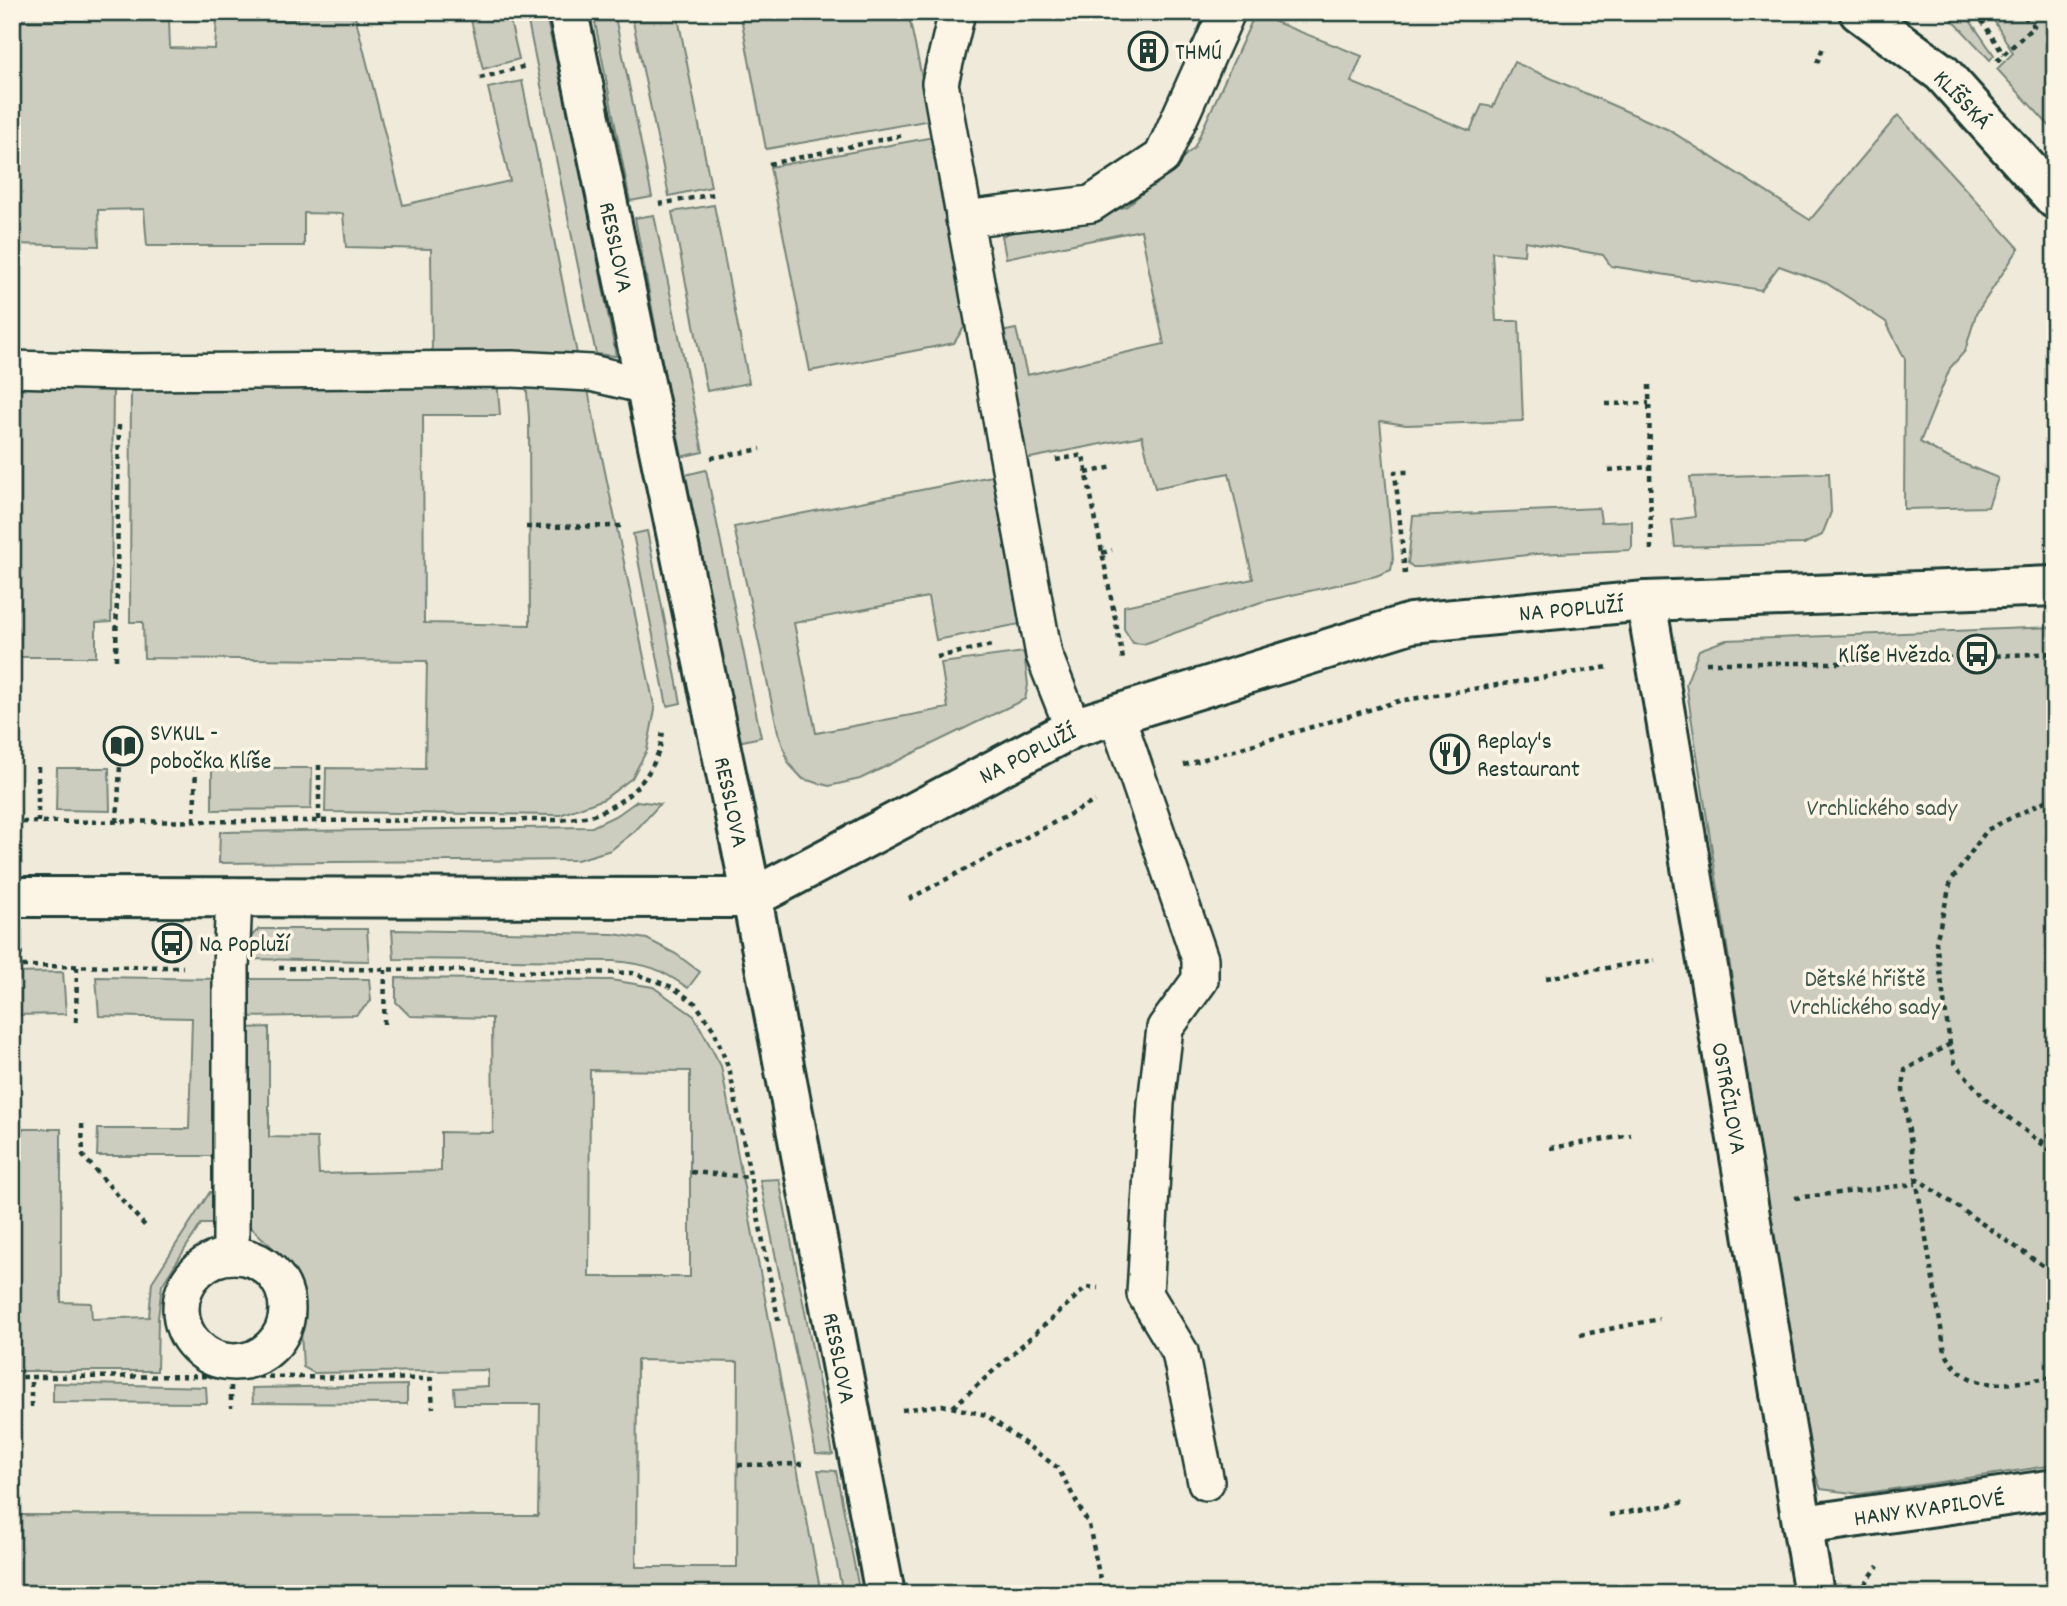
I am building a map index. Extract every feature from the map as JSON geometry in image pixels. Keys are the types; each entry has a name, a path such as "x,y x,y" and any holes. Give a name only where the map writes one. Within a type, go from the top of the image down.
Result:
{"street":[{"name":"RESSLOVA","path":"568,12 752,898 885,1594"},
{"name":"KLÍŠSKÁ","path":"1859,12 1942,73 2055,199"},
{"name":"NA POPLUŽÍ","path":"12,897 752,898 1073,728 1411,623 1646,601 2055,586"},
{"name":"OSTRČILOVA","path":"1646,601 1814,1594"},
{"name":"HANY KVAPILOVÉ","path":"1803,1525 2055,1489"}],"lane":[{"path":"957,12 940,83 1044,655 1073,728"},
{"path":"964,219 1091,205 1162,157 1227,12"},
{"path":"12,369 120,372 513,369 591,373 646,386"},
{"path":"1116,714 1200,960 1200,980 1165,1028 1156,1103 1145,1294 1180,1352 1206,1482"},
{"path":"231,1256 231,967 234,896"},
{"path":"231,1256 248,1258 264,1266 276,1277 284,1292 288,1309 285,1326 276,1342 264,1353 231,1369 199,1350 188,1335 181,1318 187,1283 199,1269 214,1260 231,1256"}],"path":[{"path":"1976,12 2004,55"},
{"path":"1993,64 2034,26 2020,12"},
{"path":"12,13 292,13"},
{"path":"1817,63 1824,46"},
{"path":"480,78 526,66"},
{"path":"769,164 948,125"},
{"path":"658,205 715,194"},
{"path":"116,660 120,372"},
{"path":"1649,385 1651,562"},
{"path":"1606,404 1649,402"},
{"path":"711,458 761,449"},
{"path":"1010,468 1083,455 1124,668"},
{"path":"1086,473 1113,467"},
{"path":"1609,470 1649,467"},
{"path":"1406,582 1395,472 1409,472"},
{"path":"526,527 624,526"},
{"path":"1102,553 1112,550"},
{"path":"937,657 1041,635"},
{"path":"1698,663 1838,663 2055,653"},
{"path":"1172,769 1399,701 1616,666"},
{"path":"12,822 560,820 592,815 631,794 654,766 664,732 663,722"},
{"path":"38,765 38,822"},
{"path":"117,822 120,765"},
{"path":"319,765 319,821"},
{"path":"194,821 196,766"},
{"path":"2055,796 1987,830 1951,881 1936,942 1955,1063 1985,1099 2055,1154"},
{"path":"909,899 1102,797"},
{"path":"1546,978 1656,960"},
{"path":"12,966 633,973 672,988 695,1003 714,1030 730,1072 743,1137"},
{"path":"76,1022 77,966"},
{"path":"384,1024 385,970"},
{"path":"1950,1044 1905,1070 1903,1090 1945,1352 1952,1365 1972,1379 1987,1385 2055,1377"},
{"path":"82,1124 82,1156 146,1227"},
{"path":"2040,1143 2055,1129"},
{"path":"1550,1148 1630,1135"},
{"path":"691,1172 750,1177"},
{"path":"1814,1196 1916,1181 2055,1274"},
{"path":"953,1407 1087,1287 1145,1294"},
{"path":"1580,1335 1658,1319"},
{"path":"231,1369 231,1408"},
{"path":"12,1377 231,1369 431,1379 433,1408"},
{"path":"31,1406 32,1377"},
{"path":"892,1412 942,1405 986,1415 1058,1468 1089,1525 1104,1594"},
{"path":"738,1465 806,1464"},
{"path":"1609,1515 1686,1502"}],"green space":[{"path":"297,12 354,12 403,205 510,181 488,88 522,81 577,354 432,355 431,249 346,247 343,214 304,213 304,246 147,246 144,209 98,210 99,246 12,244 12,47 19,46 19,20 169,20 170,48 215,49 217,20 297,20"},
{"path":"469,12 508,12 519,59 483,69"},
{"path":"526,12 545,12 579,162 616,356 596,354"},
{"path":"593,12 614,12 652,197 630,201"},
{"path":"631,12 677,12 711,187 669,196"},
{"path":"740,12 908,12 931,120 766,149"},
{"path":"1945,12 1964,12 1994,55 1990,60"},
{"path":"1989,12 2055,12 2055,132 1997,69 2013,53"},
{"path":"1255,14 1362,56 1351,82 1470,131 1482,105 1493,107 1514,62 1669,130 1810,220 1898,115 2019,248 1976,314 1965,351 1950,368 1920,442 1949,458 1998,478 1988,507 1904,509 1905,359 1886,322 1826,283 1779,266 1761,290 1611,266 1603,255 1525,241 1524,255 1492,252 1496,321 1519,321 1523,421 1406,425 1380,421 1393,558 1391,570 1376,576 1261,602 1144,644 1133,643 1124,629 1124,606 1253,579 1229,473 1155,488 1142,436 1020,460 996,333 1016,329 1027,375 1164,344 1141,230 1006,258 1002,236 1016,230 1078,223 1127,206 1194,148"},
{"path":"934,137 966,324 954,343 810,371 770,167"},
{"path":"714,205 749,383 707,391 672,212"},
{"path":"654,215 703,452 680,457 635,218"},
{"path":"497,379 500,415 423,415 424,623 530,625 529,417 526,380 586,381 655,710 647,750 632,778 604,799 560,815 325,812 326,768 425,769 427,661 144,658 143,622 130,622 131,380"},
{"path":"12,381 113,382 111,622 96,623 96,657 12,657"},
{"path":"706,470 761,737 738,742 685,475"},
{"path":"1829,473 1831,512 1822,535 1804,544 1675,547 1672,520 1695,517 1690,477"},
{"path":"992,476 1020,624 936,640 928,597 794,623 816,733 948,708 941,663 1024,652 1028,685 1025,699 860,779 829,786 803,779 789,764 778,732 734,527"},
{"path":"1599,508 1601,522 1632,521 1630,550 1536,554 1420,567 1413,567 1408,563 1413,516"},
{"path":"647,531 681,703 667,706 633,534"},
{"name":"Vrchlického sady","path":"2055,627 2055,1465 1860,1494 1821,1489 1806,1452 1686,684 1699,650 1726,640"},
{"path":"57,768 109,768 110,811 56,810"},
{"path":"212,768 312,768 311,809 212,810"},
{"path":"637,801 660,804 635,831 611,850 577,860 219,863 220,832 592,827 619,814"},
{"path":"259,929 367,929 369,961 246,959 248,942"},
{"path":"12,930 22,930 22,955 12,955"},
{"path":"392,930 613,934 647,939 676,954 700,972 688,988 653,968 613,961 394,959"},
{"path":"63,972 66,1014 12,1015 12,973"},
{"path":"96,977 220,979 220,1156 97,1156 98,1129 189,1129 192,1018 99,1016"},
{"path":"396,978 611,980 653,987 694,1016 721,1066 821,1594 12,1594 12,1515 538,1516 540,1404 455,1404 454,1388 488,1386 488,1370 314,1373 303,1367 299,1293 286,1260 246,1223 243,1028 269,1027 269,1137 317,1138 319,1174 441,1171 441,1132 493,1133 492,1018 410,1016 396,1002","holes":["590,1070 690,1071 690,1277 589,1277","637,1360 738,1362 737,1567 636,1567"]},
{"path":"242,979 369,979 371,1001 356,1015 242,1017"},
{"path":"12,1129 61,1129 61,1302 91,1303 92,1319 149,1317 152,1282 210,1192 218,1194 216,1224 201,1224 162,1285 157,1371 12,1371"},
{"path":"779,1179 833,1455 816,1454 760,1180"},
{"path":"53,1383 206,1387 207,1403 53,1402"},
{"path":"407,1385 407,1404 253,1403 252,1388"},
{"path":"818,1470 836,1471 860,1594 843,1594"}],"place":[{"name":"THMÚ","path":"1148,51"},
{"name":"Klíše Hvězda","path":"1977,654"},
{"name":"SVKUL - pobočka Klíše","path":"123,746"},
{"name":"Replay's Restaurant","path":"1450,754"},
{"name":"Na Popluží","path":"172,943"}],"park label":[{"name":"Dětské hřiště Vrchlického sady","path":"1865,992"}]}
